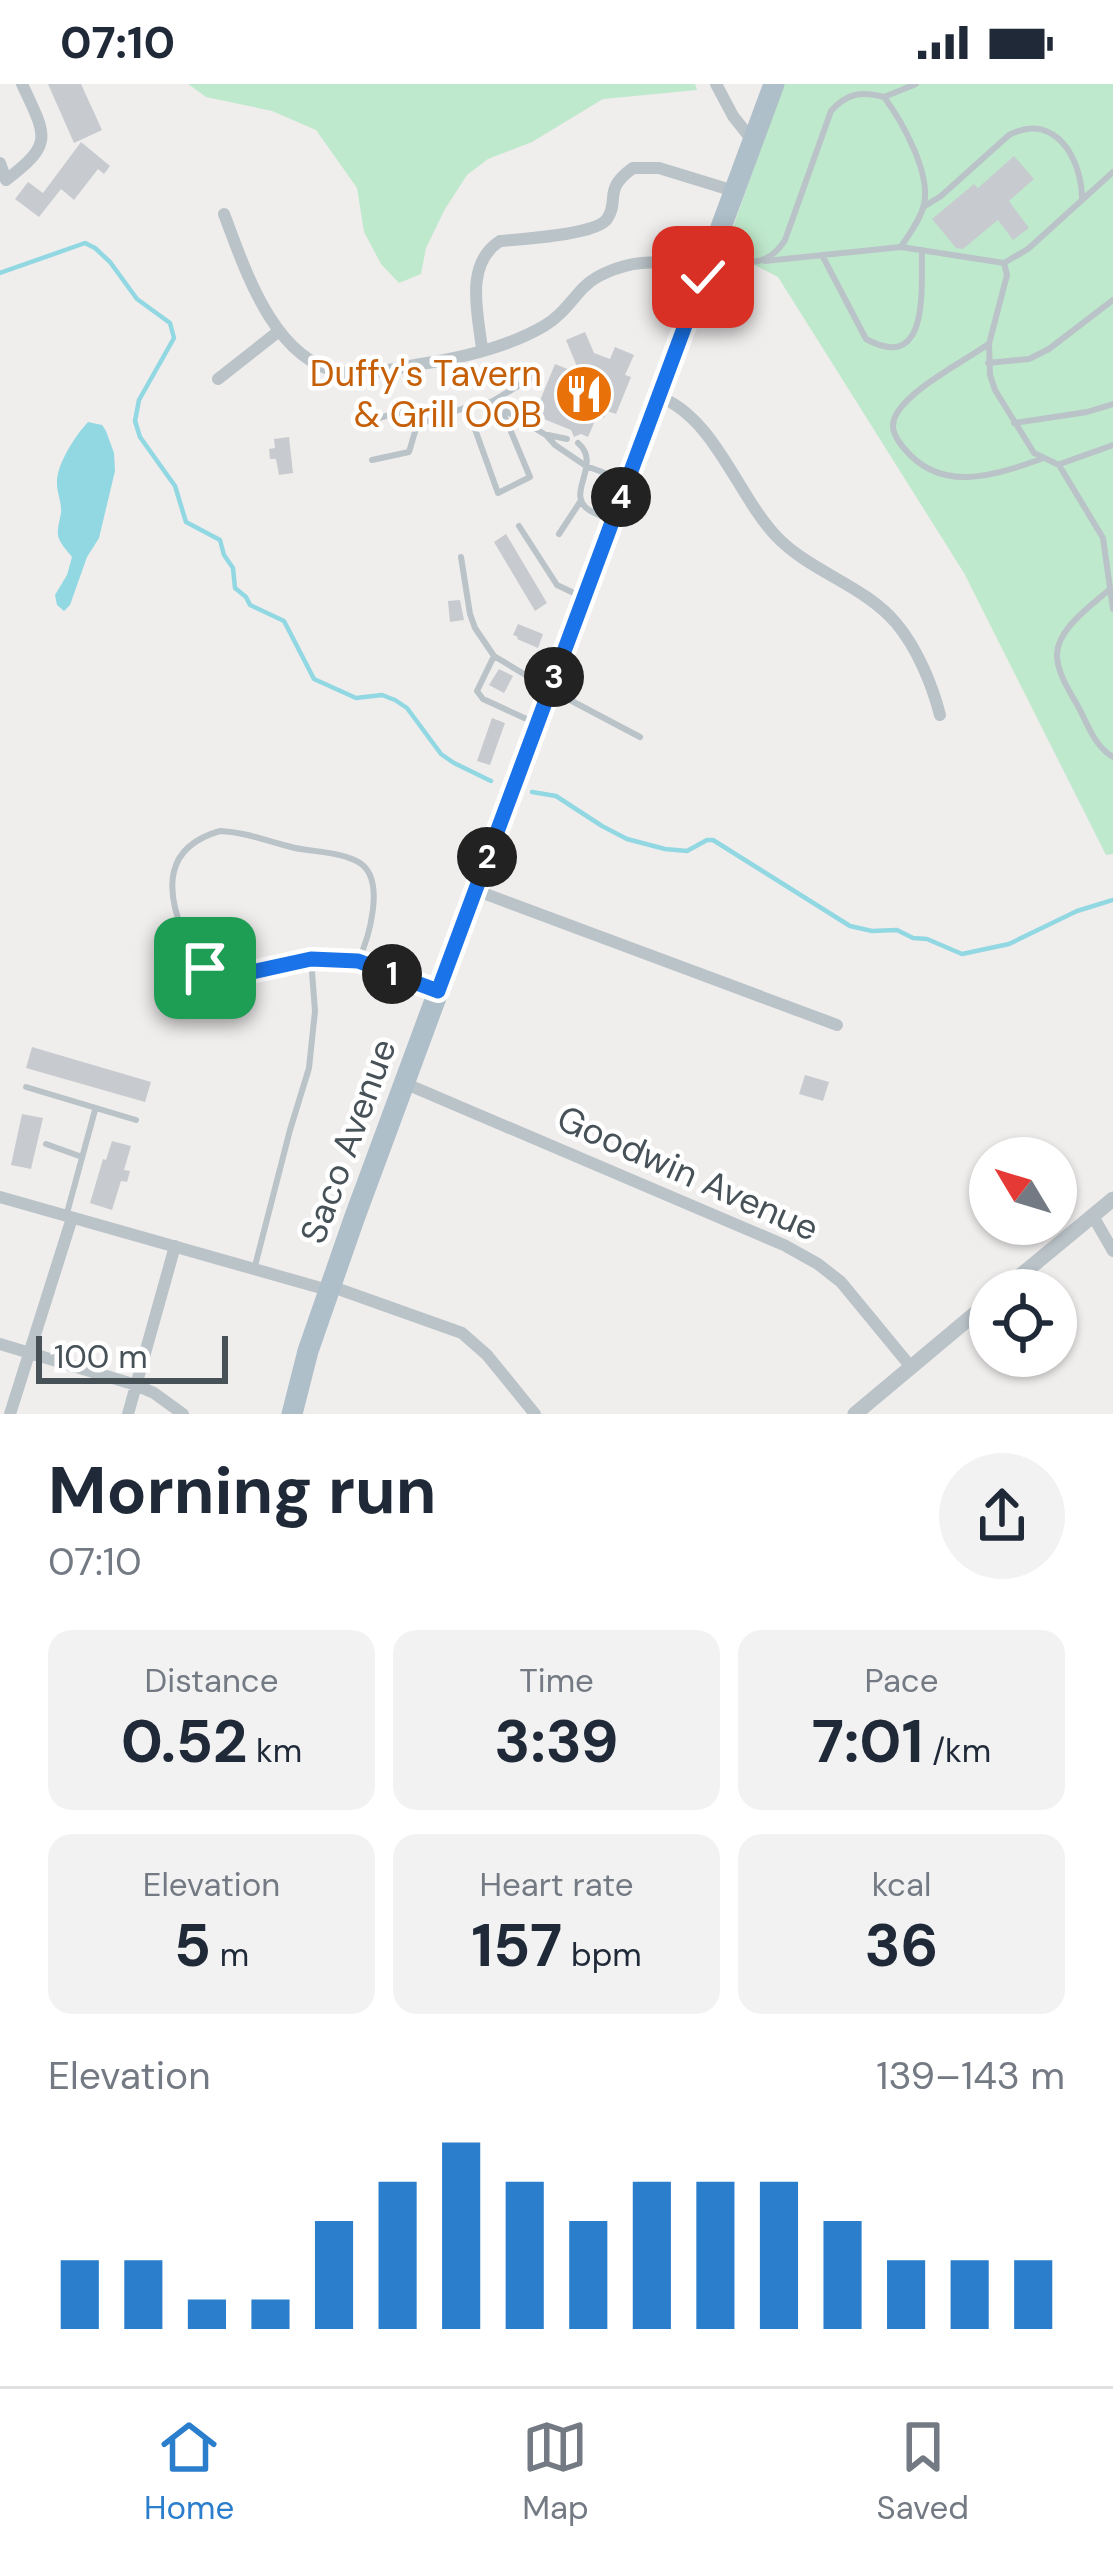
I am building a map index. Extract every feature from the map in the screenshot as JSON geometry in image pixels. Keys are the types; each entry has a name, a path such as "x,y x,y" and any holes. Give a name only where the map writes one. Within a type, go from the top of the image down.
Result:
{"main road":[{"name":"Saco Avenue","path":"292,1414 329,1288 774,84"}],"street":[{"path":"0,164 3,182 33,158 43,140 22,84"},
{"path":"716,84 753,141"},
{"path":"482,350 476,280 482,259 492,247 601,224 610,211 616,184 633,168 659,168 734,191"},
{"path":"224,214 254,292 279,332 314,363 353,374 426,364 543,327 598,275 635,262 662,262 703,277"},
{"path":"218,379 279,332"},
{"path":"658,396 687,412 778,538 896,623 924,671 940,715"},
{"path":"475,890 837,1024"},
{"name":"Goodwin Avenue","path":"404,1083 784,1244 841,1282 911,1367"},
{"path":"0,1198 329,1288 462,1333 487,1355 536,1414"},
{"path":"1029,1269 1113,1199"},
{"path":"1093,1216 1113,1251"},
{"path":"10,1414 69,1217"},
{"path":"128,1414 175,1246"},
{"path":"855,1414 969,1319"},
{"path":"0,1344 136,1384 183,1414"}],"lane":[{"path":"884,97 916,84"},
{"path":"765,261 785,240 831,111 866,88 884,97 908,134 925,191 924,207 901,247"},
{"path":"924,207 1010,135 1035,128 1048,132 1076,161 1082,199"},
{"path":"711,254 765,261 901,247 1004,263 1028,249 1113,172"},
{"path":"822,255 866,339 896,347 908,342 920,321 922,250"},
{"path":"1004,263 1007,275 989,344 995,390 1034,453 1058,465 1103,538 1113,609"},
{"path":"988,364 1029,359 1049,349 1113,300"},
{"path":"989,344 899,409 892,422 895,436 914,461 940,475 994,476 1041,458"},
{"path":"417,425 491,402 535,376"},
{"path":"491,402 546,435 567,439"},
{"path":"1014,422 1113,404"},
{"path":"467,407 498,493 530,478 502,411"},
{"path":"362,422 402,412 417,425"},
{"path":"372,460 409,452 417,425"},
{"path":"546,435 586,466 627,482"},
{"path":"559,534 583,505 586,452 578,443"},
{"path":"1058,465 1113,445"},
{"path":"583,505 612,520"},
{"path":"519,526 557,585 583,598"},
{"path":"461,556 470,614 494,656 640,737"},
{"path":"1111,588 1070,627 1056,654 1096,742 1113,758"},
{"path":"494,656 477,692 537,724"},
{"path":"358,961 375,893 373,878 359,862 220,831 206,835 179,856 171,880 174,912 192,953 216,974 238,975 311,959 358,961 438,991"},
{"path":"254,1269 309,1068 315,1011 311,959"},
{"path":"26,1087 136,1120"},
{"path":"69,1217 95,1108"},
{"path":"46,1144 82,1157"}],"green space":[{"path":"188,84 695,84 697,90 603,99 532,142 488,159 467,175 445,209 426,248 421,274 399,283 381,264 364,232 357,188 316,130 272,111 206,97"},
{"path":"783,84 1113,84 1113,854 1106,855 964,573 778,277 725,250"}],"water":[{"path":"88,422 106,431 115,471 99,538 64,611 55,595 72,557 58,536 58,476 67,451"}],"building":[{"path":"48,84 81,84 102,130 74,143"},
{"path":"81,142 110,166 104,174 98,169 74,200 61,189 39,217 15,199 28,182 43,193"},
{"path":"1014,156 1034,179 1009,201 1029,228 1013,240 998,220 963,249 956,248 932,219"},
{"name":"Duffy's Tavern & Grill OOB","path":"585,332 594,353 610,359 615,347 634,355 616,414 607,411 604,418 597,416 588,437 574,437 571,430 534,415 555,364 580,374 566,340"},
{"path":"289,437 293,473 279,475 269,449 275,448 274,439"},
{"path":"506,534 547,603 535,611 494,542"},
{"path":"460,600 464,620 450,622 448,601"},
{"path":"518,624 543,634 538,648 513,635"},
{"path":"499,669 513,676 504,693 489,685"},
{"path":"492,718 505,723 490,765 477,761"},
{"path":"32,1047 151,1082 145,1102 26,1068"},
{"path":"805,1075 829,1082 823,1101 799,1094"},
{"path":"22,1114 43,1118 31,1169 11,1165"},
{"path":"112,1141 131,1146 124,1170 130,1171 127,1182 121,1181 112,1210 90,1203"}],"waterway":[{"path":"0,273 85,243 110,262 137,299 170,323 174,338 139,400 135,421 140,437 175,486 186,522 220,540 233,568 235,588 250,605 284,621 314,679 356,698 382,695 395,700 407,708 441,754 491,781"},
{"path":"532,792 556,796 627,839 687,851 713,840 850,926 897,930 962,954 1009,944 1077,911 1113,900"}],"place":[{"name":"Duffy's Tavern & Grill OOB","path":"584,394"}],"route":[{"path":"205,968 238,975 311,959 358,961 438,991 703,277"}]}
